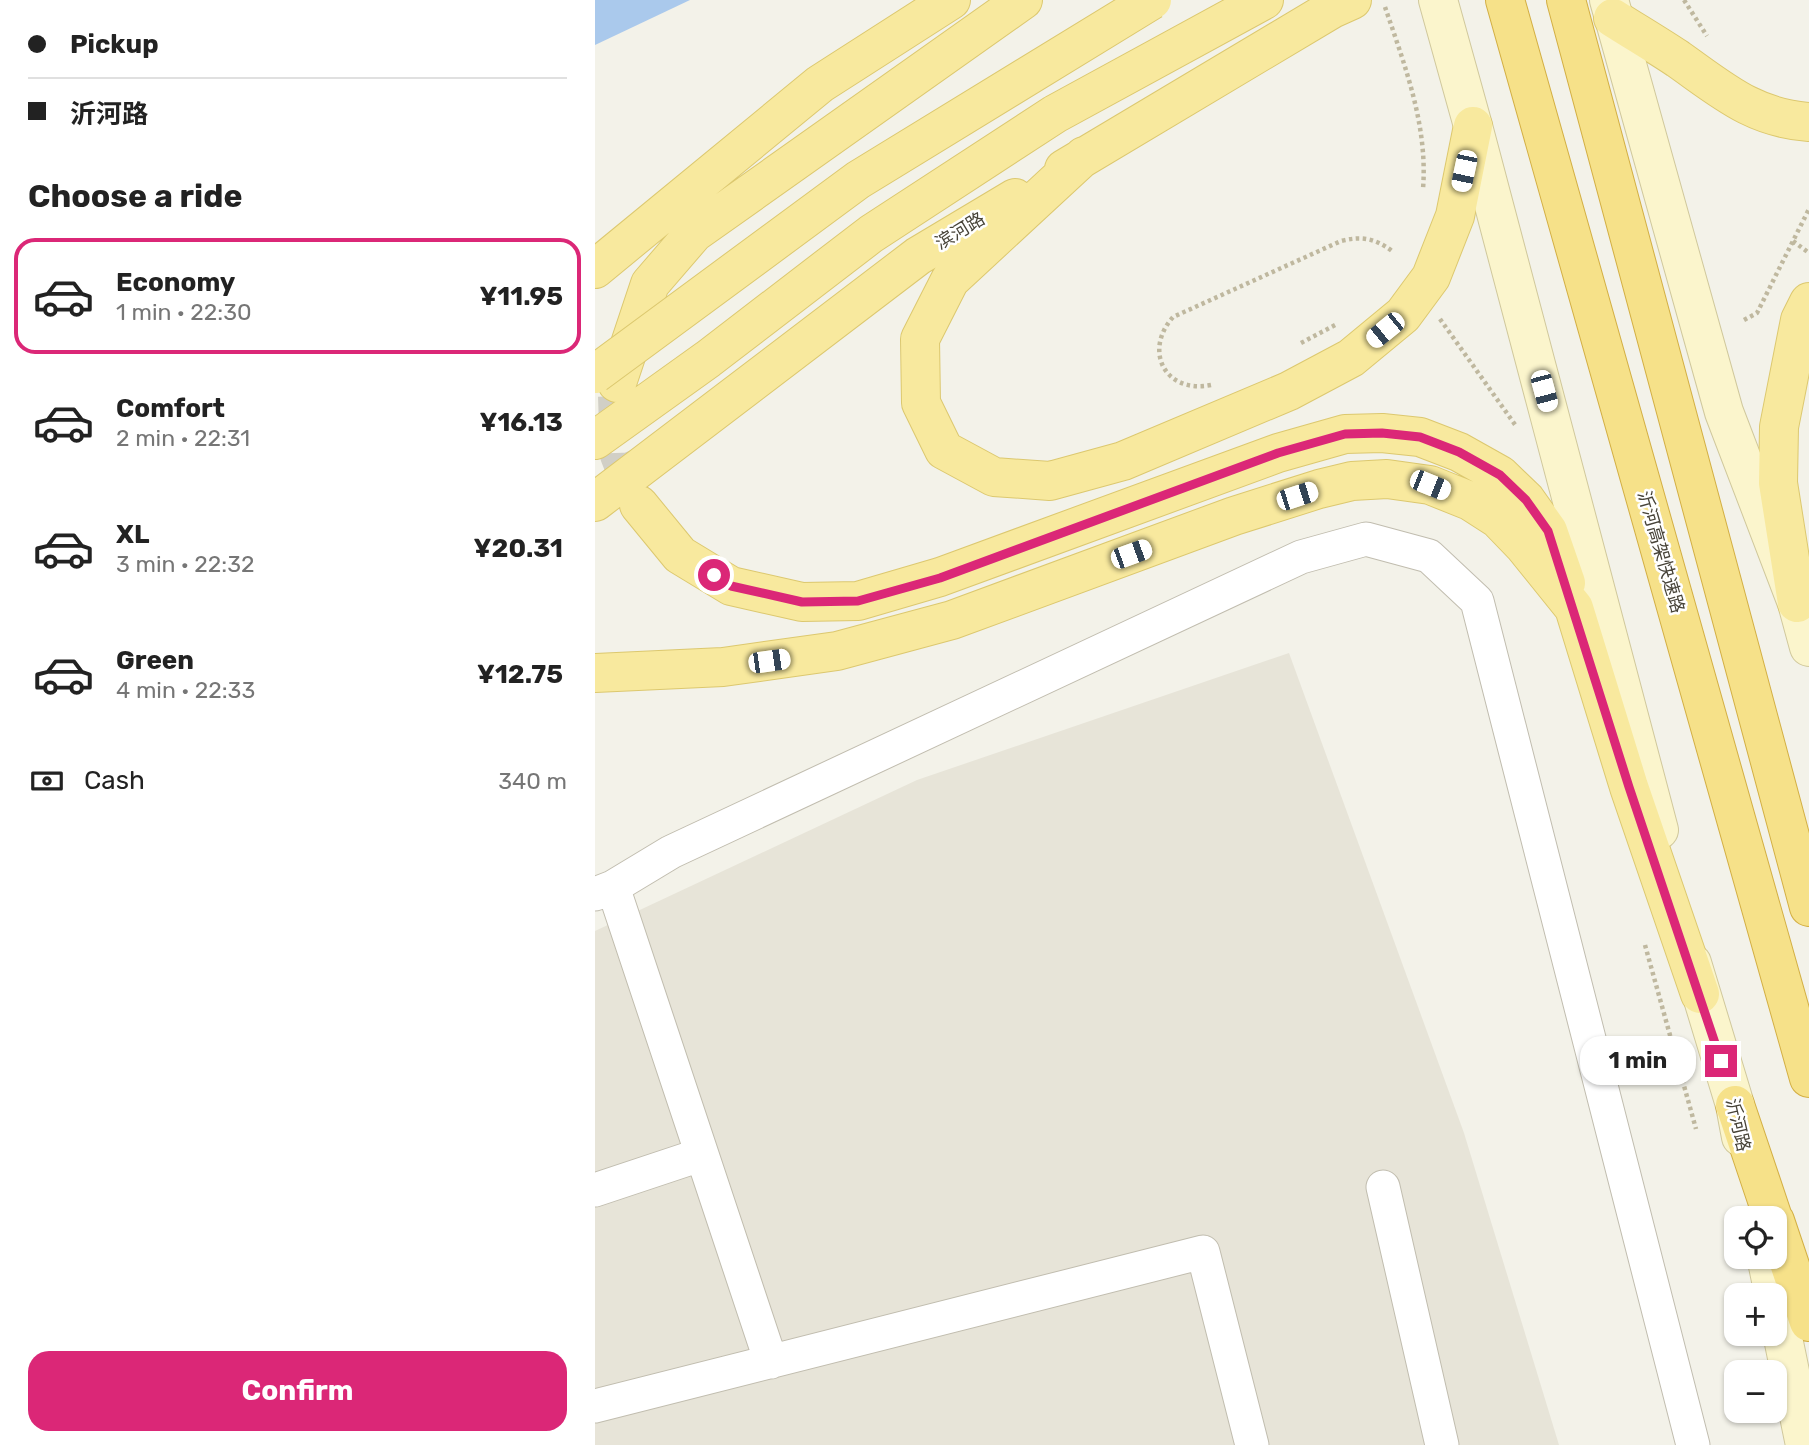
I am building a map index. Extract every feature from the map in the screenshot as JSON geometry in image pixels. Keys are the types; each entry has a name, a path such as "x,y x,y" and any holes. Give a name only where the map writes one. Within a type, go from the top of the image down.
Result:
{"highway":[{"path":"1567,3 1809,907"},
{"name":"沂河高架快速路","path":"1509,13 1809,1078"},
{"path":"1735,1105 1769,1206"},
{"path":"1787,1258 1809,1322"}],"main road":[{"path":"595,270 820,84 951,0"},
{"path":"606,379 650,284 694,233 1023,0"},
{"path":"606,379 858,180 1152,0"},
{"path":"595,440 883,227 1055,114 1264,0"},
{"name":"滨河路","path":"595,502 918,256 1332,9 1352,0"},
{"name":"沂河路","path":"1438,0 1649,788 1700,994 1735,1105 1756,1206"},
{"path":"1611,9 1731,98 1784,120 1809,122"},
{"path":"1611,9 1724,412 1797,603 1809,647"},
{"path":"1084,156 950,280 920,339 921,403 944,450 993,477 1050,481 1123,461 1289,391 1351,358 1403,316 1431,277 1455,216 1473,125"},
{"path":"1797,603 1778,483 1779,427 1800,357 1800,320 1809,302"},
{"path":"639,505 680,555 731,586 802,602 858,601 940,578 1278,453 1345,434 1382,433 1420,437 1459,452 1500,475 1526,500 1548,531 1629,787 1700,994"},
{"path":"595,673 723,667 837,651 952,620 1234,516 1352,481 1387,479 1430,485 1470,501 1498,519 1524,546 1574,608"},
{"path":"1784,1346 1805,1445"}],"street":[{"path":"771,1362 701,1154 604,890 671,852 1301,557 1366,539 1429,556 1477,601 1693,1445"},
{"path":"595,1190 701,1154"},
{"path":"1383,1187 1442,1445"},
{"path":"595,1406 1203,1252 1252,1445"}],"path":[{"path":"1382,0 1418,113 1424,165 1422,198"},
{"path":"1744,320 1757,313 1809,209"},
{"path":"1222,380 1200,387 1178,382 1170,376 1159,356 1159,345 1161,334 1173,317 1341,241 1366,238 1380,242 1392,251"},
{"path":"1793,241 1809,253"},
{"path":"1432,308 1521,432"},
{"path":"1290,349 1343,320"},
{"path":"1643,940 1696,1129"}],"shaded area":[{"path":"1289,653 1464,1133 1559,1445 595,1445 595,931 917,780"}],"water":[{"path":"595,0 690,0 595,45"}],"tunnel":[{"path":"617,396 619,455 639,505"}],"route":[{"path":"714,575 731,586 802,602 858,601 940,578 1278,453 1345,434 1382,433 1420,437 1459,452 1500,475 1526,500 1548,531 1629,787 1721,1061"}]}
